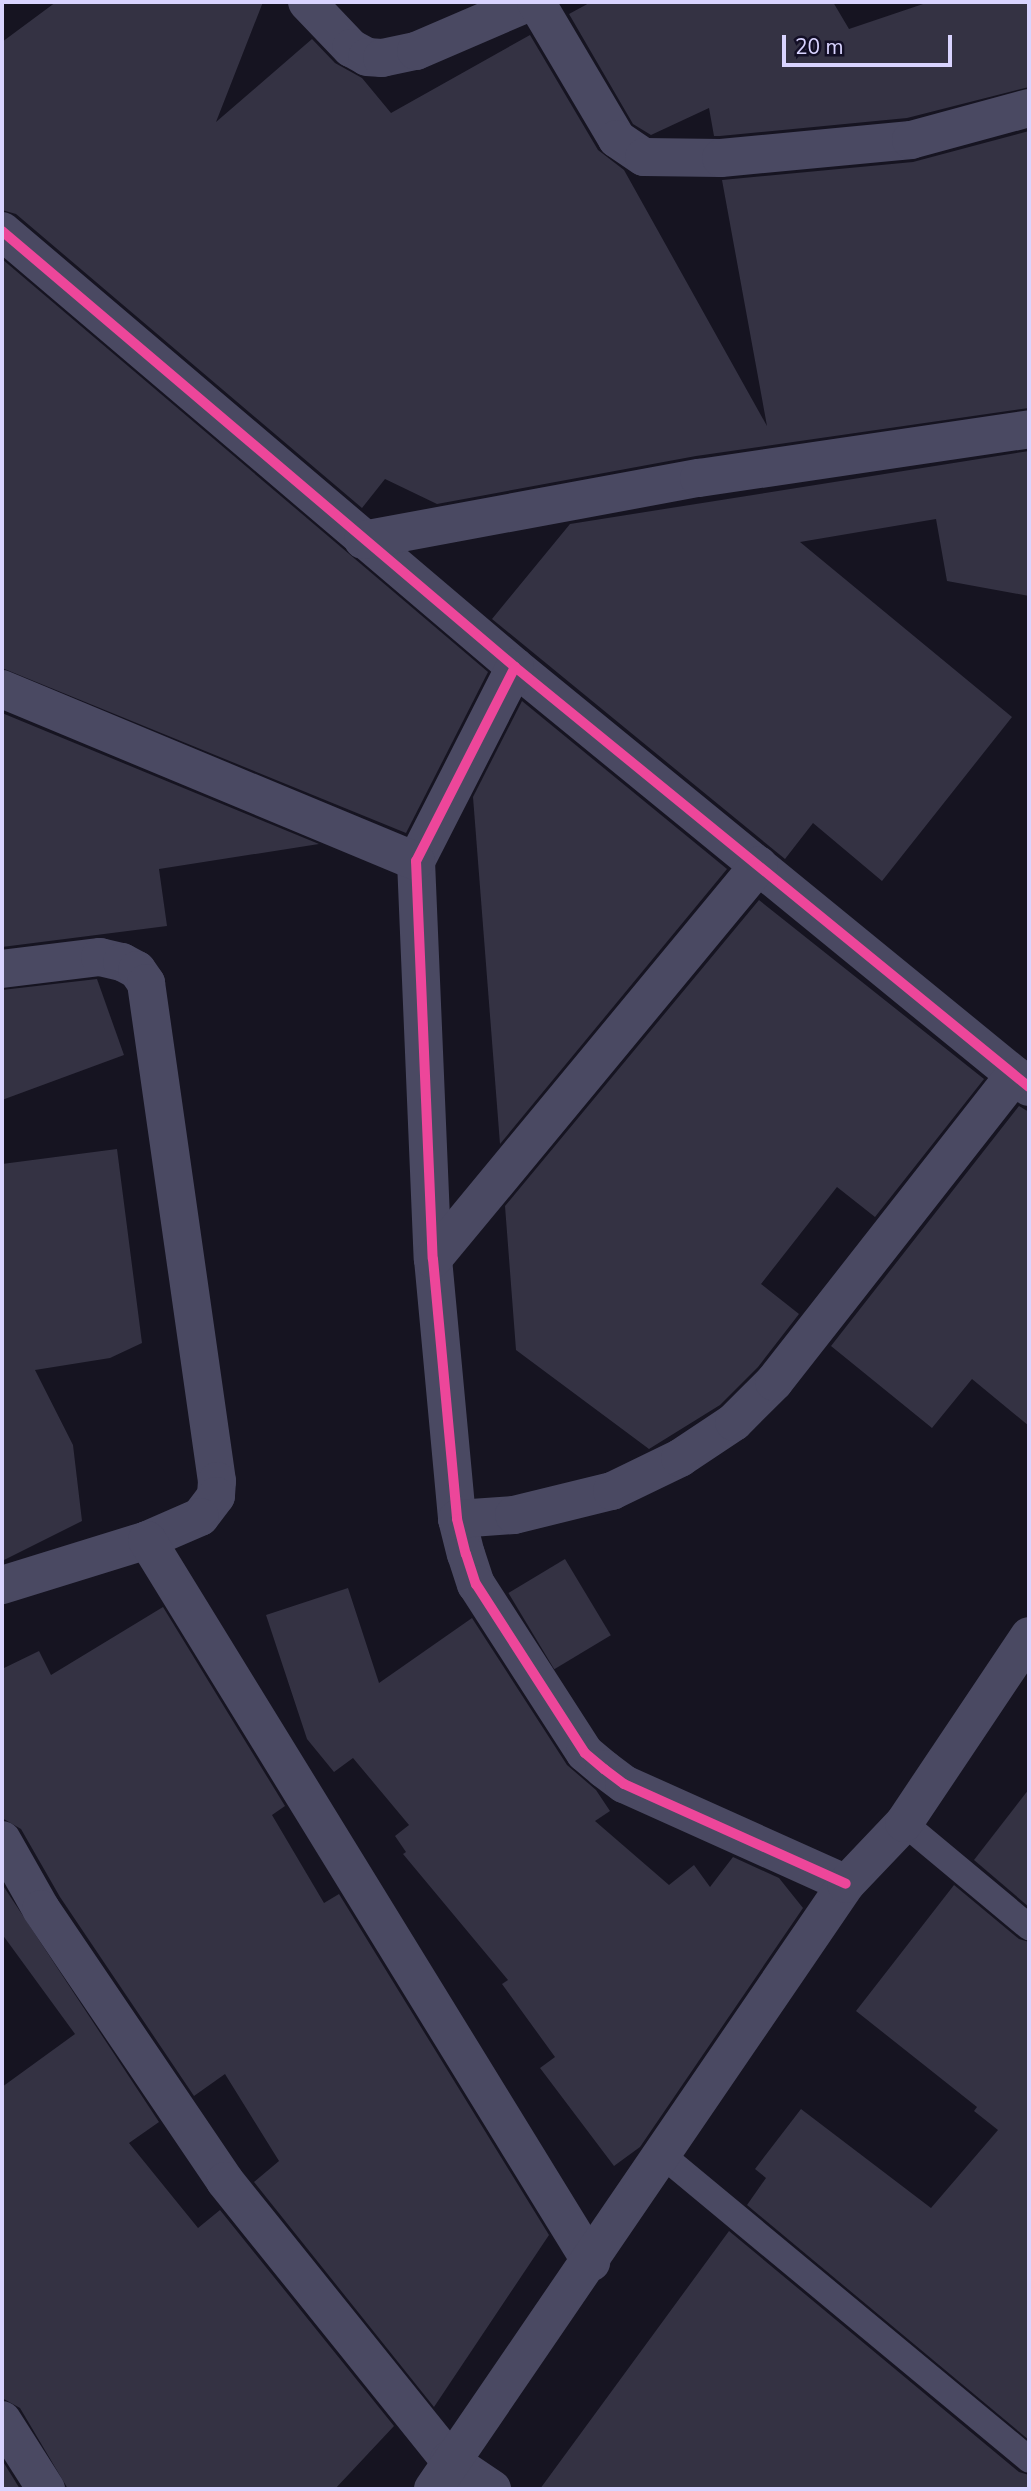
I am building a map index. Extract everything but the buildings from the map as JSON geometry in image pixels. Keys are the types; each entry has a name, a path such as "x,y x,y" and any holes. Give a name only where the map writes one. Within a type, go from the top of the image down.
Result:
{"street":[{"path":"307,2 351,48 367,57 382,58 416,51 530,2"},
{"path":"536,2 617,139 644,157 721,158 911,140 1029,108"},
{"path":"2,231 515,667 1022,1081 774,1382 734,1422 680,1458 612,1491 514,1515 457,1519"},
{"path":"363,540 699,478 1029,429"},
{"path":"515,667 416,861 433,1259 457,1519 476,1584 586,1753 624,1784 846,1884"},
{"path":"2,690 416,861"},
{"path":"433,1259 759,865"},
{"path":"2,969 100,957 122,961 146,983 217,1481 216,1496 200,1517 147,1540 2,1585"},
{"path":"147,1540 591,2262"},
{"path":"441,2475 591,2262 661,2154 846,1884 904,1823 1029,1636"},
{"path":"2,1840 41,1909 225,2181 441,2475 492,2489"},
{"path":"2,2420 46,2489"}],"lane":[{"path":"904,1823 1029,1927"},
{"path":"661,2154 1029,2460"}],"cycle path":[{"path":"2,231 515,667 1029,1087"},
{"path":"515,667 416,861 433,1259 457,1519 466,1554 476,1584 585,1753 624,1784 846,1884"}]}
